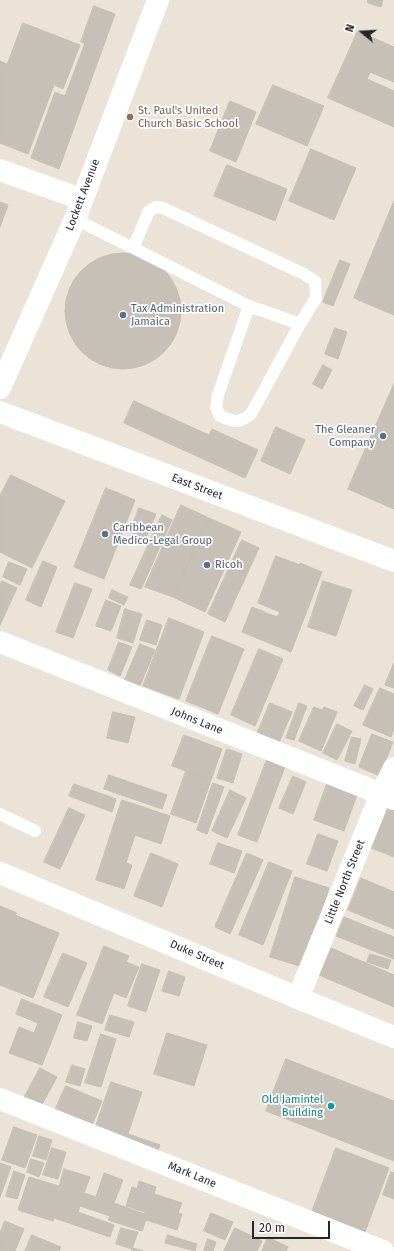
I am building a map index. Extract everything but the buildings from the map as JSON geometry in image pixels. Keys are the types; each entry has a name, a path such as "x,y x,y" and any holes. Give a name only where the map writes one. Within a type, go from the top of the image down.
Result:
{"street":[{"name":"Lockett Avenue","path":"0,388 78,209 158,0"},
{"path":"0,170 78,209"},
{"name":"East Street","path":"0,412 394,561"},
{"name":"Johns Lane","path":"0,642 387,797"},
{"name":"Little North Street","path":"298,998 387,797 394,768"},
{"name":"Duke Street","path":"0,873 394,1037"},
{"name":"Mark Lane","path":"0,1098 384,1251"}],"lane":[{"path":"133,248 149,211 156,207 163,208 304,274 315,281 316,298 300,324 251,414 242,421 234,422 220,416 216,407 218,395 249,306"},
{"path":"78,209 133,248 249,306 300,324"},
{"path":"0,814 35,831"}],"place":[{"name":"St. Paul's United Church Basic School","path":"130,117"},
{"name":"Tax Administration Jamaica","path":"123,315"},
{"name":"The Gleaner Company","path":"383,436"},
{"name":"Caribbean Medico-Legal Group","path":"105,534"},
{"name":"Ricoh","path":"207,565"},
{"name":"Old Jamintel Building","path":"331,1106"}]}
